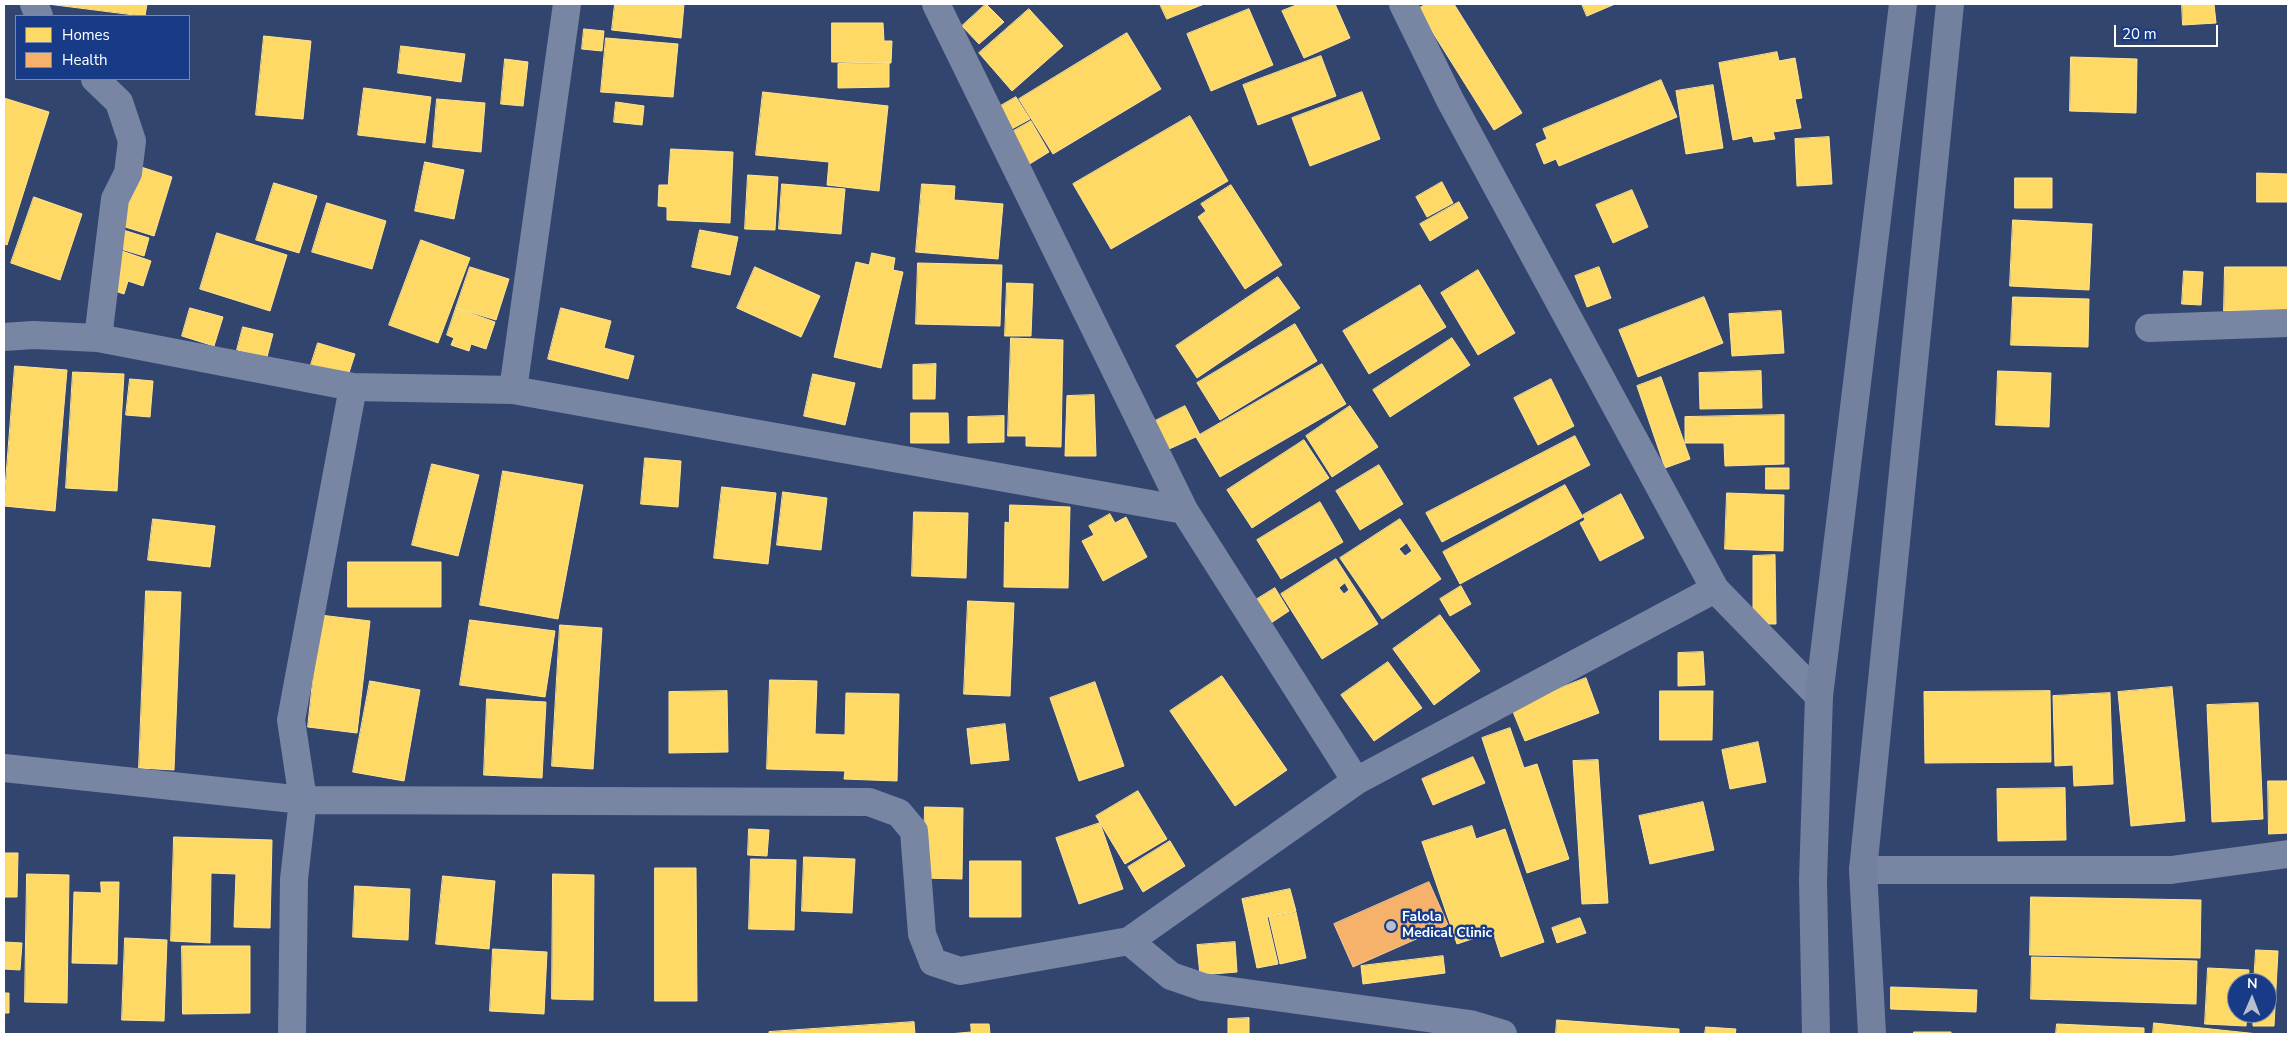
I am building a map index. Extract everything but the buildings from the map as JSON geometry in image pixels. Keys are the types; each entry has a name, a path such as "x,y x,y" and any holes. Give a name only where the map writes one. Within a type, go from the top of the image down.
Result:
{"street":[{"path":"513,390 567,4"},
{"path":"936,4 1184,510 1356,782"},
{"path":"1404,4 1450,100 1716,589 1819,696"},
{"path":"1816,1034 1813,880 1819,696 1903,4"},
{"path":"1872,1034 1863,870 1950,4"},
{"path":"96,80 118,102 132,141 128,173 114,199 98,338"},
{"path":"2149,328 2288,324"},
{"path":"4,336 33,335 98,338 353,387 513,390 1184,510"},
{"path":"292,1034 294,878 302,800 291,720 353,387"},
{"path":"4,768 302,800 869,802 899,813 914,831 922,934 933,962 960,971 1129,941 1356,782 1716,589"},
{"path":"1863,870 2171,870 2288,854"},
{"path":"1129,941 1171,976 1203,987 1470,1024 1503,1034"}],"place":[{"name":"Falola Medical Clinic","path":"1391,926"}]}
